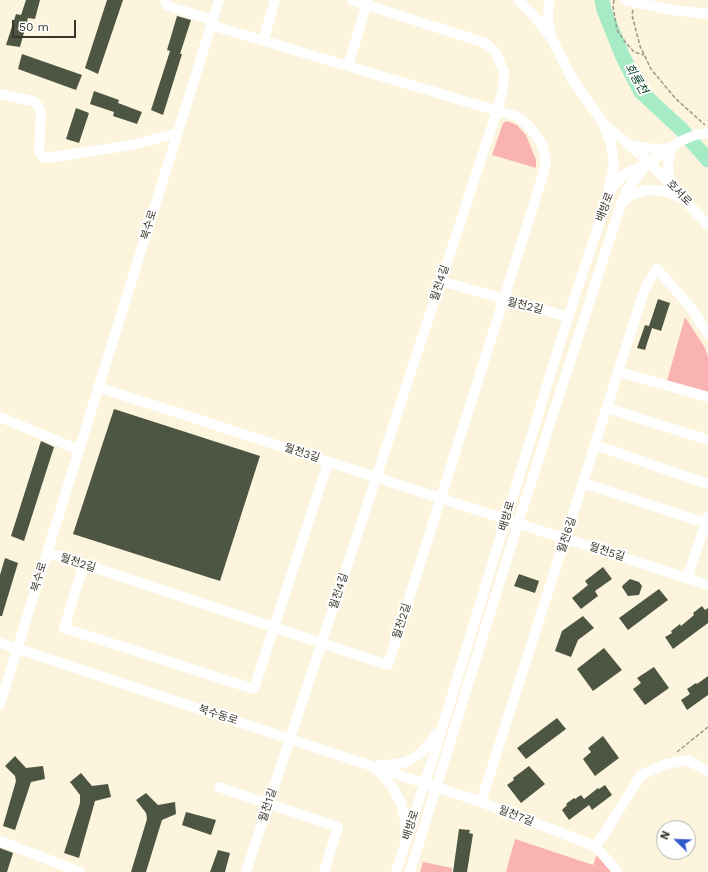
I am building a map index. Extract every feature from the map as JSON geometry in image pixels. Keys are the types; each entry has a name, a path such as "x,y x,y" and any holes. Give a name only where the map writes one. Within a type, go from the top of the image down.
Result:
{"street":[{"path":"165,0 167,6 263,41 518,117 530,127 542,145 546,161 542,178 503,299 441,281"},
{"name":"북수로","path":"0,704 219,0"},
{"path":"263,41 275,0"},
{"name":"월천4길","path":"290,738 497,111 504,72 496,52 485,43 367,2 352,0"},
{"path":"518,0 534,16 551,37 572,79 604,124 611,144 614,165 605,205"},
{"path":"550,0 548,19 551,37"},
{"path":"629,1 672,10 708,14"},
{"path":"348,66 367,2"},
{"path":"0,94 28,100 34,102 39,107 41,113 39,151 43,157 48,158 132,145 177,133"},
{"name":"호서로","path":"604,124 649,162 708,225"},
{"path":"649,162 664,149 695,134 708,133"},
{"path":"627,144 640,148 664,149"},
{"path":"664,149 668,165 670,185"},
{"name":"배방로","path":"396,872 568,317 605,205 612,188 622,176 649,162"},
{"name":"배방로","path":"410,872 518,523 621,204 628,188 649,162"},
{"path":"621,204 631,195 646,190 665,191 685,200"},
{"name":"월천6길","path":"481,802 643,294 657,269 692,309 708,334"},
{"name":"월천2길","path":"47,552 388,665 503,299 568,317"},
{"path":"619,372 708,397"},
{"name":"월천3길","path":"98,387 506,519"},
{"path":"607,408 708,440"},
{"path":"0,417 79,450"},
{"path":"595,445 708,484"},
{"path":"84,564 64,628 254,689 328,462"},
{"path":"583,483 707,521 687,578"},
{"name":"월천5길","path":"506,519 708,585"},
{"name":"북수동로","path":"0,643 436,787"},
{"path":"368,764 389,766 406,762 420,754 432,741 443,723"},
{"name":"월천1길","path":"246,872 290,738"},
{"path":"618,872 595,846 642,775 666,764 688,760 708,772"},
{"path":"368,764 382,774 393,788 401,803 406,821 406,839"},
{"path":"219,787 338,827 324,872"},
{"name":"월천7길","path":"436,787 481,802 595,846"},
{"path":"0,841 80,872"}],"path":[{"path":"614,0 613,6 617,30 626,44 634,52 645,56"},
{"path":"629,1 640,46 651,69 675,98 708,128"},
{"path":"674,754 708,727"}],"shaded area":[{"path":"507,121 517,125 526,135 536,160 536,168 492,155 503,123"},
{"path":"685,317 705,348 708,357 708,393 667,381"},
{"path":"515,839 593,865 597,854 612,872 506,872"},
{"path":"423,862 452,868 452,872 420,872"}],"building":[{"path":"26,0 40,0 35,19 28,18 20,47 6,45 16,14 21,15"},
{"path":"107,0 123,0 98,74 85,68"},
{"path":"177,16 191,20 163,115 151,110 170,51 167,50"},
{"path":"22,54 82,75 76,90 18,69"},
{"path":"94,91 119,100 118,103 142,112 137,124 113,116 114,112 90,104"},
{"path":"76,108 89,113 79,143 66,139"},
{"path":"658,299 670,303 661,331 652,328 645,350 637,348 645,325 649,326"},
{"path":"114,409 260,456 220,581 73,534"},
{"path":"41,441 54,447 24,541 11,536"},
{"path":"5,558 18,563 2,616 0,616 0,575"},
{"path":"603,567 612,579 595,591 598,596 581,609 572,598 588,585 585,581"},
{"path":"519,574 539,581 535,593 514,586"},
{"path":"630,579 639,582 642,586 639,595 628,596 622,587"},
{"path":"659,589 668,600 628,630 619,618"},
{"path":"702,606 705,610 708,608 708,623 673,649 665,637 672,633 671,631 680,624 681,626"},
{"path":"583,616 594,628 578,640 571,657 555,651 562,631"},
{"path":"604,648 622,670 593,691 577,669"},
{"path":"654,667 669,688 645,705 633,689 641,683 637,678"},
{"path":"708,676 708,695 687,710 681,700 690,694 687,689"},
{"path":"557,718 566,729 526,759 517,748"},
{"path":"603,736 619,758 595,776 583,759 591,752 588,748"},
{"path":"15,756 26,768 43,766 45,779 31,782 15,830 3,826 16,781 15,776 5,766"},
{"path":"529,766 545,784 521,803 507,785 514,780 513,778"},
{"path":"81,773 92,786 108,784 111,797 95,801 79,858 64,853 80,803 80,795 70,782"},
{"path":"605,785 612,795 592,810 589,805 569,820 562,810 567,805 566,804 581,795 584,799 598,788 599,789"},
{"path":"146,793 158,805 175,802 176,814 162,820 146,872 131,872 147,819 146,813 136,800"},
{"path":"186,812 216,820 211,835 182,825"},
{"path":"459,829 470,830 469,833 473,834 467,872 453,872"},
{"path":"0,848 13,853 7,872 0,872"},
{"path":"218,850 230,853 225,872 210,872"}],"waterway":[{"name":"회룡천","path":"602,0 604,10 623,57 641,92 680,128 708,160"}]}
